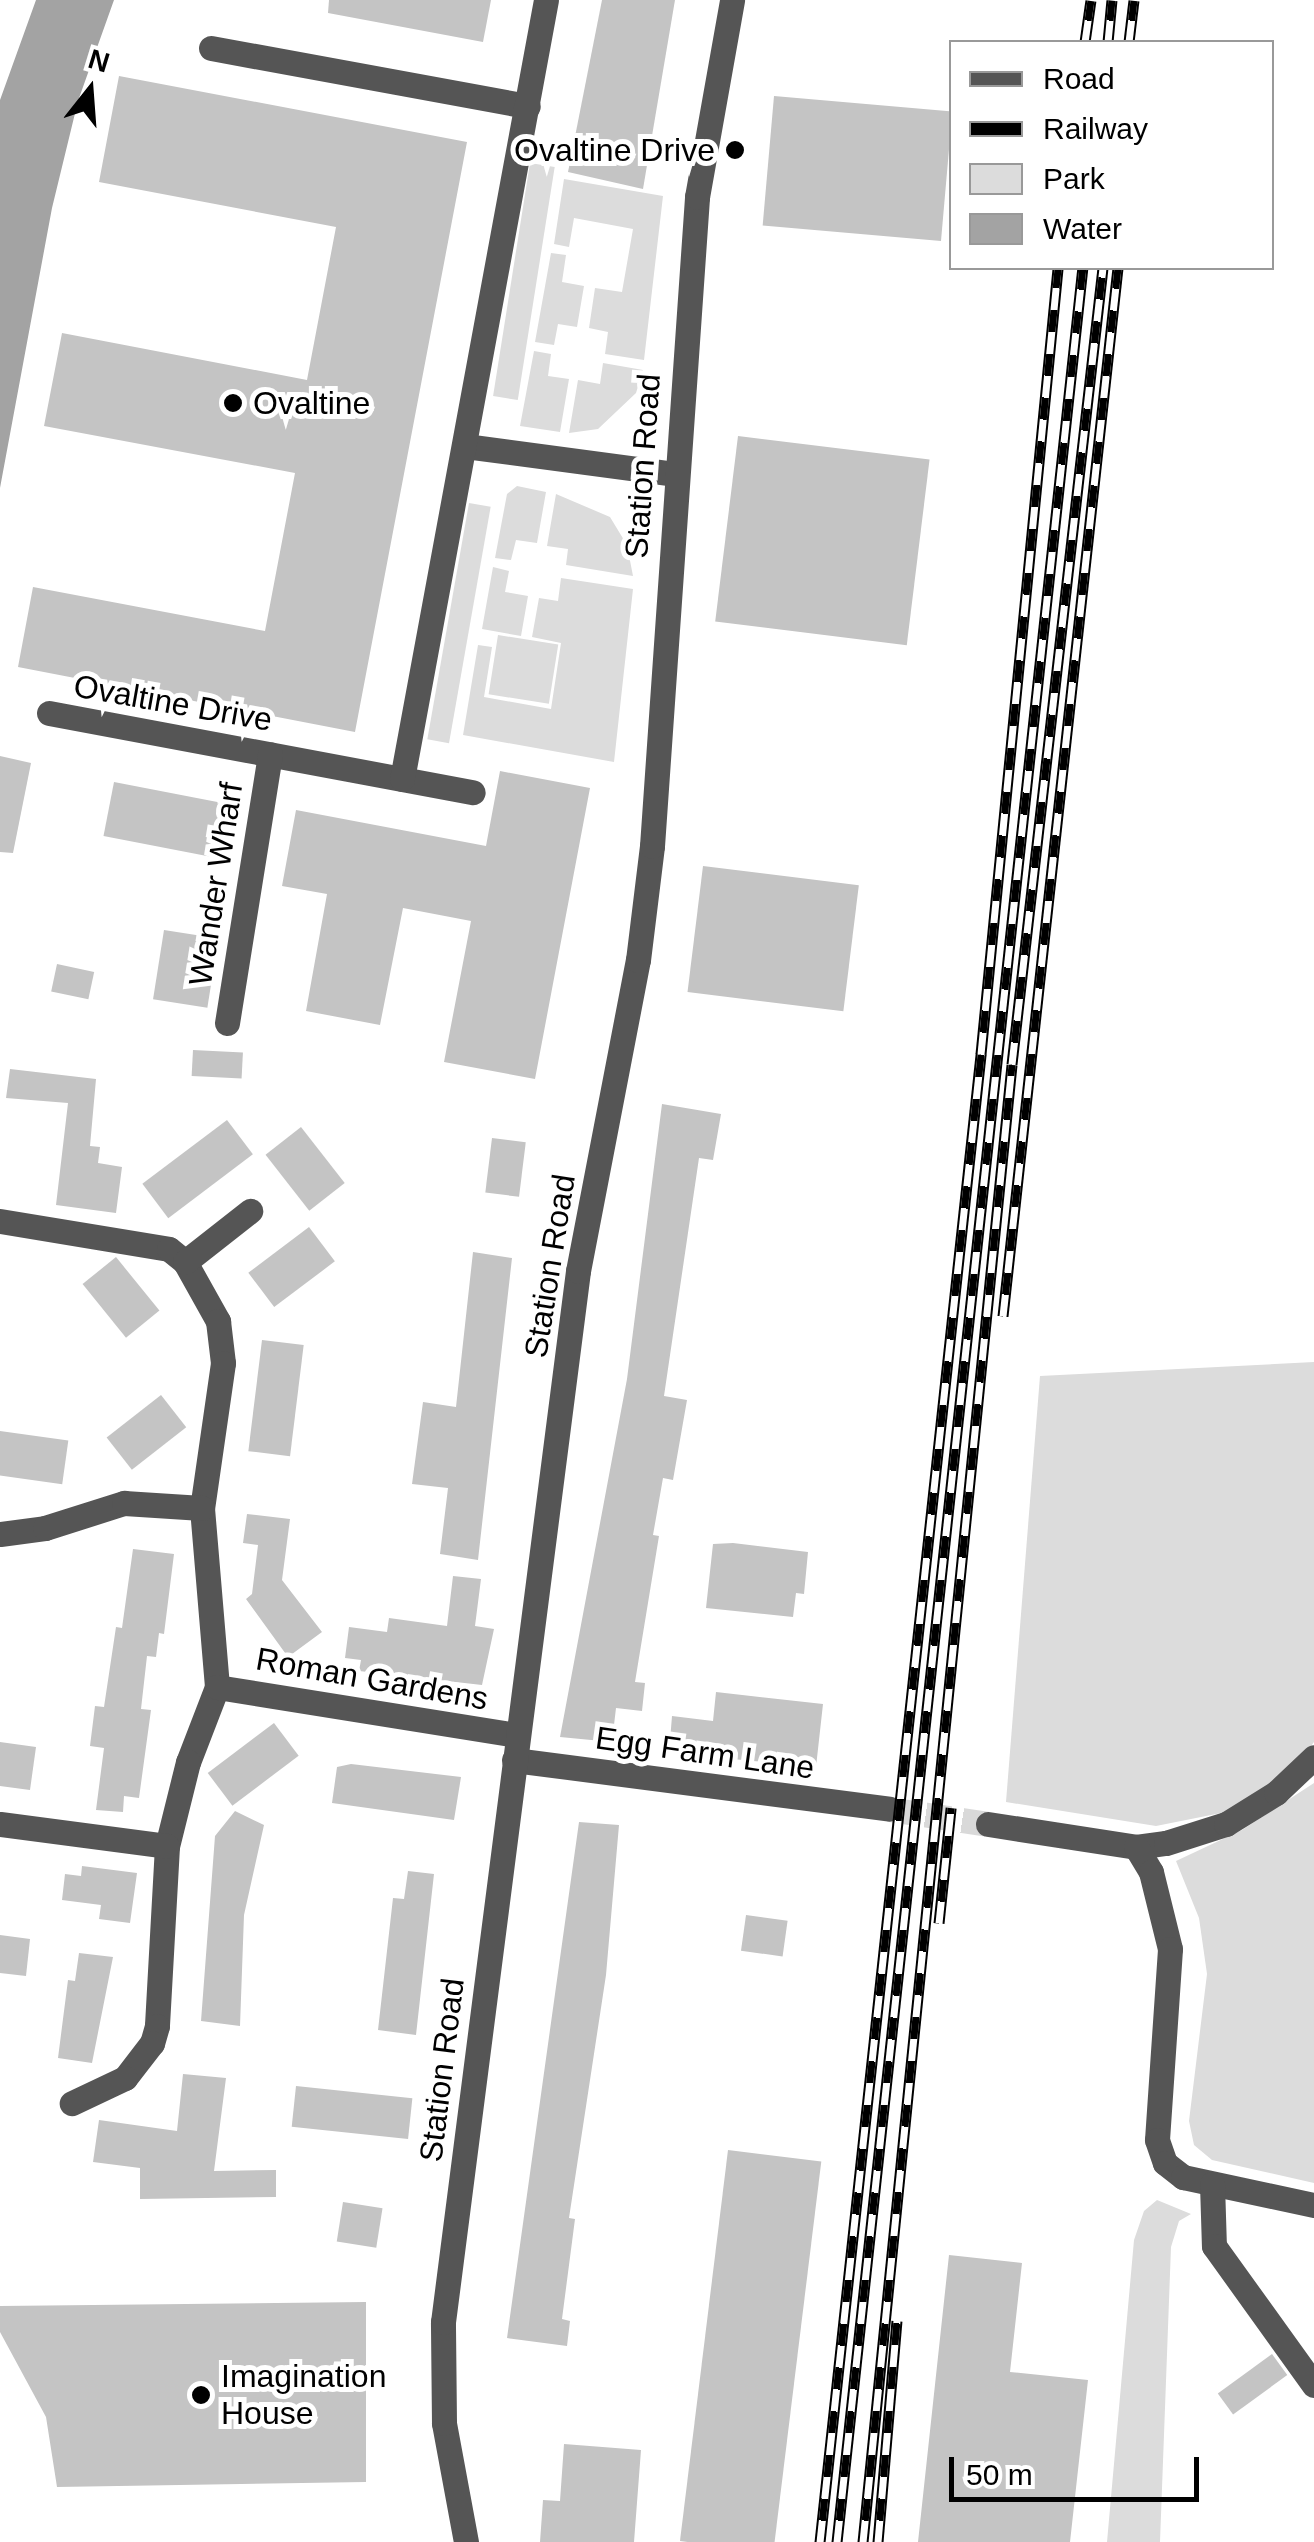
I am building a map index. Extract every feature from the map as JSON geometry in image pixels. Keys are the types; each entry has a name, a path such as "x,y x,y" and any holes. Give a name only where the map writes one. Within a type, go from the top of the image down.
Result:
{"street":[{"path":"402,779 546,0"},
{"name":"Station Road","path":"466,2542 444,2423 442,2322 578,1271 643,922 696,197 732,0"},
{"path":"211,48 528,106"},
{"path":"465,446 674,474"},
{"name":"Ovaltine Drive","path":"49,714 472,792"},
{"name":"Wander Wharf","path":"227,1023 270,754"},
{"path":"0,1220 143,1240 185,1262 250,1212"},
{"name":"Roman Gardens","path":"72,2103 125,2078 152,2043 166,1954 166,1846 217,1686 202,1508 223,1363 218,1321 185,1262"},
{"path":"0,1534 45,1528 124,1503 202,1508"},
{"name":"Roman Gardens","path":"217,1686 515,1748"},
{"name":"Egg Farm Lane","path":"515,1748 889,1809"},
{"path":"988,1824 1136,1847 1226,1824 1276,1793 1314,1757"},
{"path":"0,1824 166,1846"},
{"path":"1136,1847 1152,1872 1170,1950 1157,2140 1165,2163 1183,2177 1314,2205"},
{"path":"1212,2184 1214,2246 1314,2385"}],"green space":[{"path":"530,163 555,167 518,400 493,396"},
{"path":"564,179 663,196 644,360 605,354 608,332 589,328 595,288 622,292 633,229 574,218 569,247 554,244"},
{"path":"551,253 566,255 562,282 584,286 577,327 558,324 554,345 535,342"},
{"path":"534,351 551,354 548,376 569,379 560,432 520,426"},
{"path":"603,363 643,370 636,393 598,429 569,433 578,380 600,384"},
{"path":"517,486 546,492 537,543 516,540 511,560 495,558 507,494"},
{"path":"556,494 610,517 627,545 633,576 566,565 568,549 547,546"},
{"path":"469,503 491,507 449,743 427,739"},
{"path":"493,567 509,571 505,592 528,596 521,636 482,629"},
{"path":"561,578 633,589 614,762 463,735 478,645 492,647 484,697 551,709 561,643 532,637 539,598 558,601"},
{"path":"498,635 558,645 549,704 489,694"},
{"path":"1314,1362 1314,1742 1295,1767 1226,1812 1156,1826 1006,1802 1040,1376"},
{"path":"1314,1783 1314,2183 1212,2160 1194,2145 1189,2121 1207,1974 1199,1918 1176,1861 1242,1830"},
{"path":"1157,2200 1191,2214 1179,2221 1171,2247 1160,2542 1107,2542 1134,2240 1144,2211"}],"water":[{"path":"36,0 114,0 78,101 52,208 0,488 0,100"}],"building":[{"path":"329,0 491,0 483,42 328,13"},
{"path":"602,0 675,0 643,189 568,172"},
{"name":"Ovaltine","path":"119,76 467,142 355,732 18,667 33,587 265,631 295,473 44,426 62,333 307,380 336,227 99,182"},
{"path":"774,96 949,111 941,241 763,226"},
{"path":"738,436 930,460 907,645 715,622"},
{"path":"0,756 31,763 13,853 0,852"},
{"path":"500,771 590,788 535,1079 444,1062 471,921 403,908 380,1025 306,1011 327,894 282,886 296,810 486,846"},
{"path":"114,782 241,807 230,861 104,836"},
{"path":"703,866 859,885 843,1011 688,992"},
{"path":"164,930 218,939 207,1008 153,999"},
{"path":"57,964 94,972 88,999 51,991"},
{"path":"193,1050 243,1053 242,1079 192,1076"},
{"path":"10,1069 96,1079 90,1146 100,1147 98,1163 122,1167 116,1213 56,1205 68,1103 6,1098"},
{"path":"662,1104 721,1114 713,1160 699,1158 664,1396 687,1400 673,1480 663,1478 653,1535 659,1536 635,1682 645,1683 642,1711 616,1708 612,1742 560,1737 627,1379"},
{"path":"227,1120 253,1154 168,1218 142,1184"},
{"path":"301,1127 345,1183 309,1211 266,1155"},
{"path":"492,1138 526,1142 519,1197 485,1193"},
{"path":"309,1227 335,1261 274,1307 248,1273"},
{"path":"473,1252 512,1258 478,1560 440,1554 448,1488 412,1484 423,1402 456,1407"},
{"path":"116,1257 159,1311 126,1338 83,1284"},
{"path":"262,1340 304,1345 290,1456 248,1451"},
{"path":"161,1395 186,1427 132,1470 107,1437"},
{"path":"0,1431 68,1441 62,1484 0,1475"},
{"path":"247,1514 290,1519 282,1580 322,1632 288,1657 246,1599 252,1594 258,1545 243,1543"},
{"path":"713,1544 808,1552 804,1594 796,1593 793,1617 706,1608"},
{"path":"133,1549 174,1554 164,1634 159,1633 156,1657 147,1656 141,1709 151,1710 139,1798 124,1796 123,1812 96,1810 104,1748 90,1746 95,1706 104,1707 116,1627 122,1628"},
{"path":"453,1576 481,1579 475,1626 494,1629 482,1685 359,1671 361,1660 345,1658 349,1627 387,1632 389,1618 447,1626"},
{"path":"716,1692 823,1704 816,1767 669,1753 672,1716 713,1721"},
{"path":"274,1723 299,1756 232,1806 208,1773"},
{"path":"0,1742 36,1747 30,1790 0,1786"},
{"path":"351,1764 461,1777 454,1820 332,1803 337,1767"},
{"path":"235,1811 264,1825 244,1915 240,2026 201,2021 215,1836"},
{"path":"579,1822 619,1825 606,1975 569,2218 575,2219 562,2319 570,2321 567,2346 507,2338"},
{"path":"82,1866 137,1873 130,1923 99,1919 101,1905 62,1900 65,1874 81,1876"},
{"path":"408,1871 434,1874 416,2035 378,2030 393,1898 404,1899"},
{"path":"746,1915 788,1921 783,1956 741,1951"},
{"path":"0,1935 30,1939 26,1976 0,1973"},
{"path":"79,1953 113,1957 92,2063 58,2058 68,1980 75,1981"},
{"path":"183,2074 226,2078 214,2171 276,2170 276,2197 140,2199 140,2168 93,2162 99,2120 177,2131"},
{"path":"296,2086 412,2098 408,2139 292,2127"},
{"path":"728,2150 821,2161 775,2542 680,2541"},
{"path":"343,2202 383,2208 376,2248 337,2242"},
{"path":"949,2255 1022,2263 1010,2372 1088,2380 1070,2542 918,2542"},
{"name":"Imagination House","path":"366,2302 366,2482 57,2487 46,2417 0,2332 0,2306"},
{"path":"1272,2354 1287,2375 1233,2414 1218,2393"},
{"path":"564,2444 641,2450 634,2542 540,2542 543,2500 560,2501"}],"tunnel":[{"path":"889,1809 988,1824"}],"railway":[{"path":"1085,40 1091,0"},
{"path":"1108,40 1112,0"},
{"path":"1129,40 1134,0"},
{"path":"820,2542 981,1054 1058,270"},
{"path":"837,2542 1083,270"},
{"path":"863,2542 1012,1064 1103,270"},
{"path":"1003,1316 1118,270"},
{"path":"939,1923 951,1808"},
{"path":"878,2542 897,2321"}],"place":[{"name":"Ovaltine Drive","path":"735,150"},
{"name":"Ovaltine","path":"233,403"},
{"name":"Imagination House","path":"201,2395"}]}
